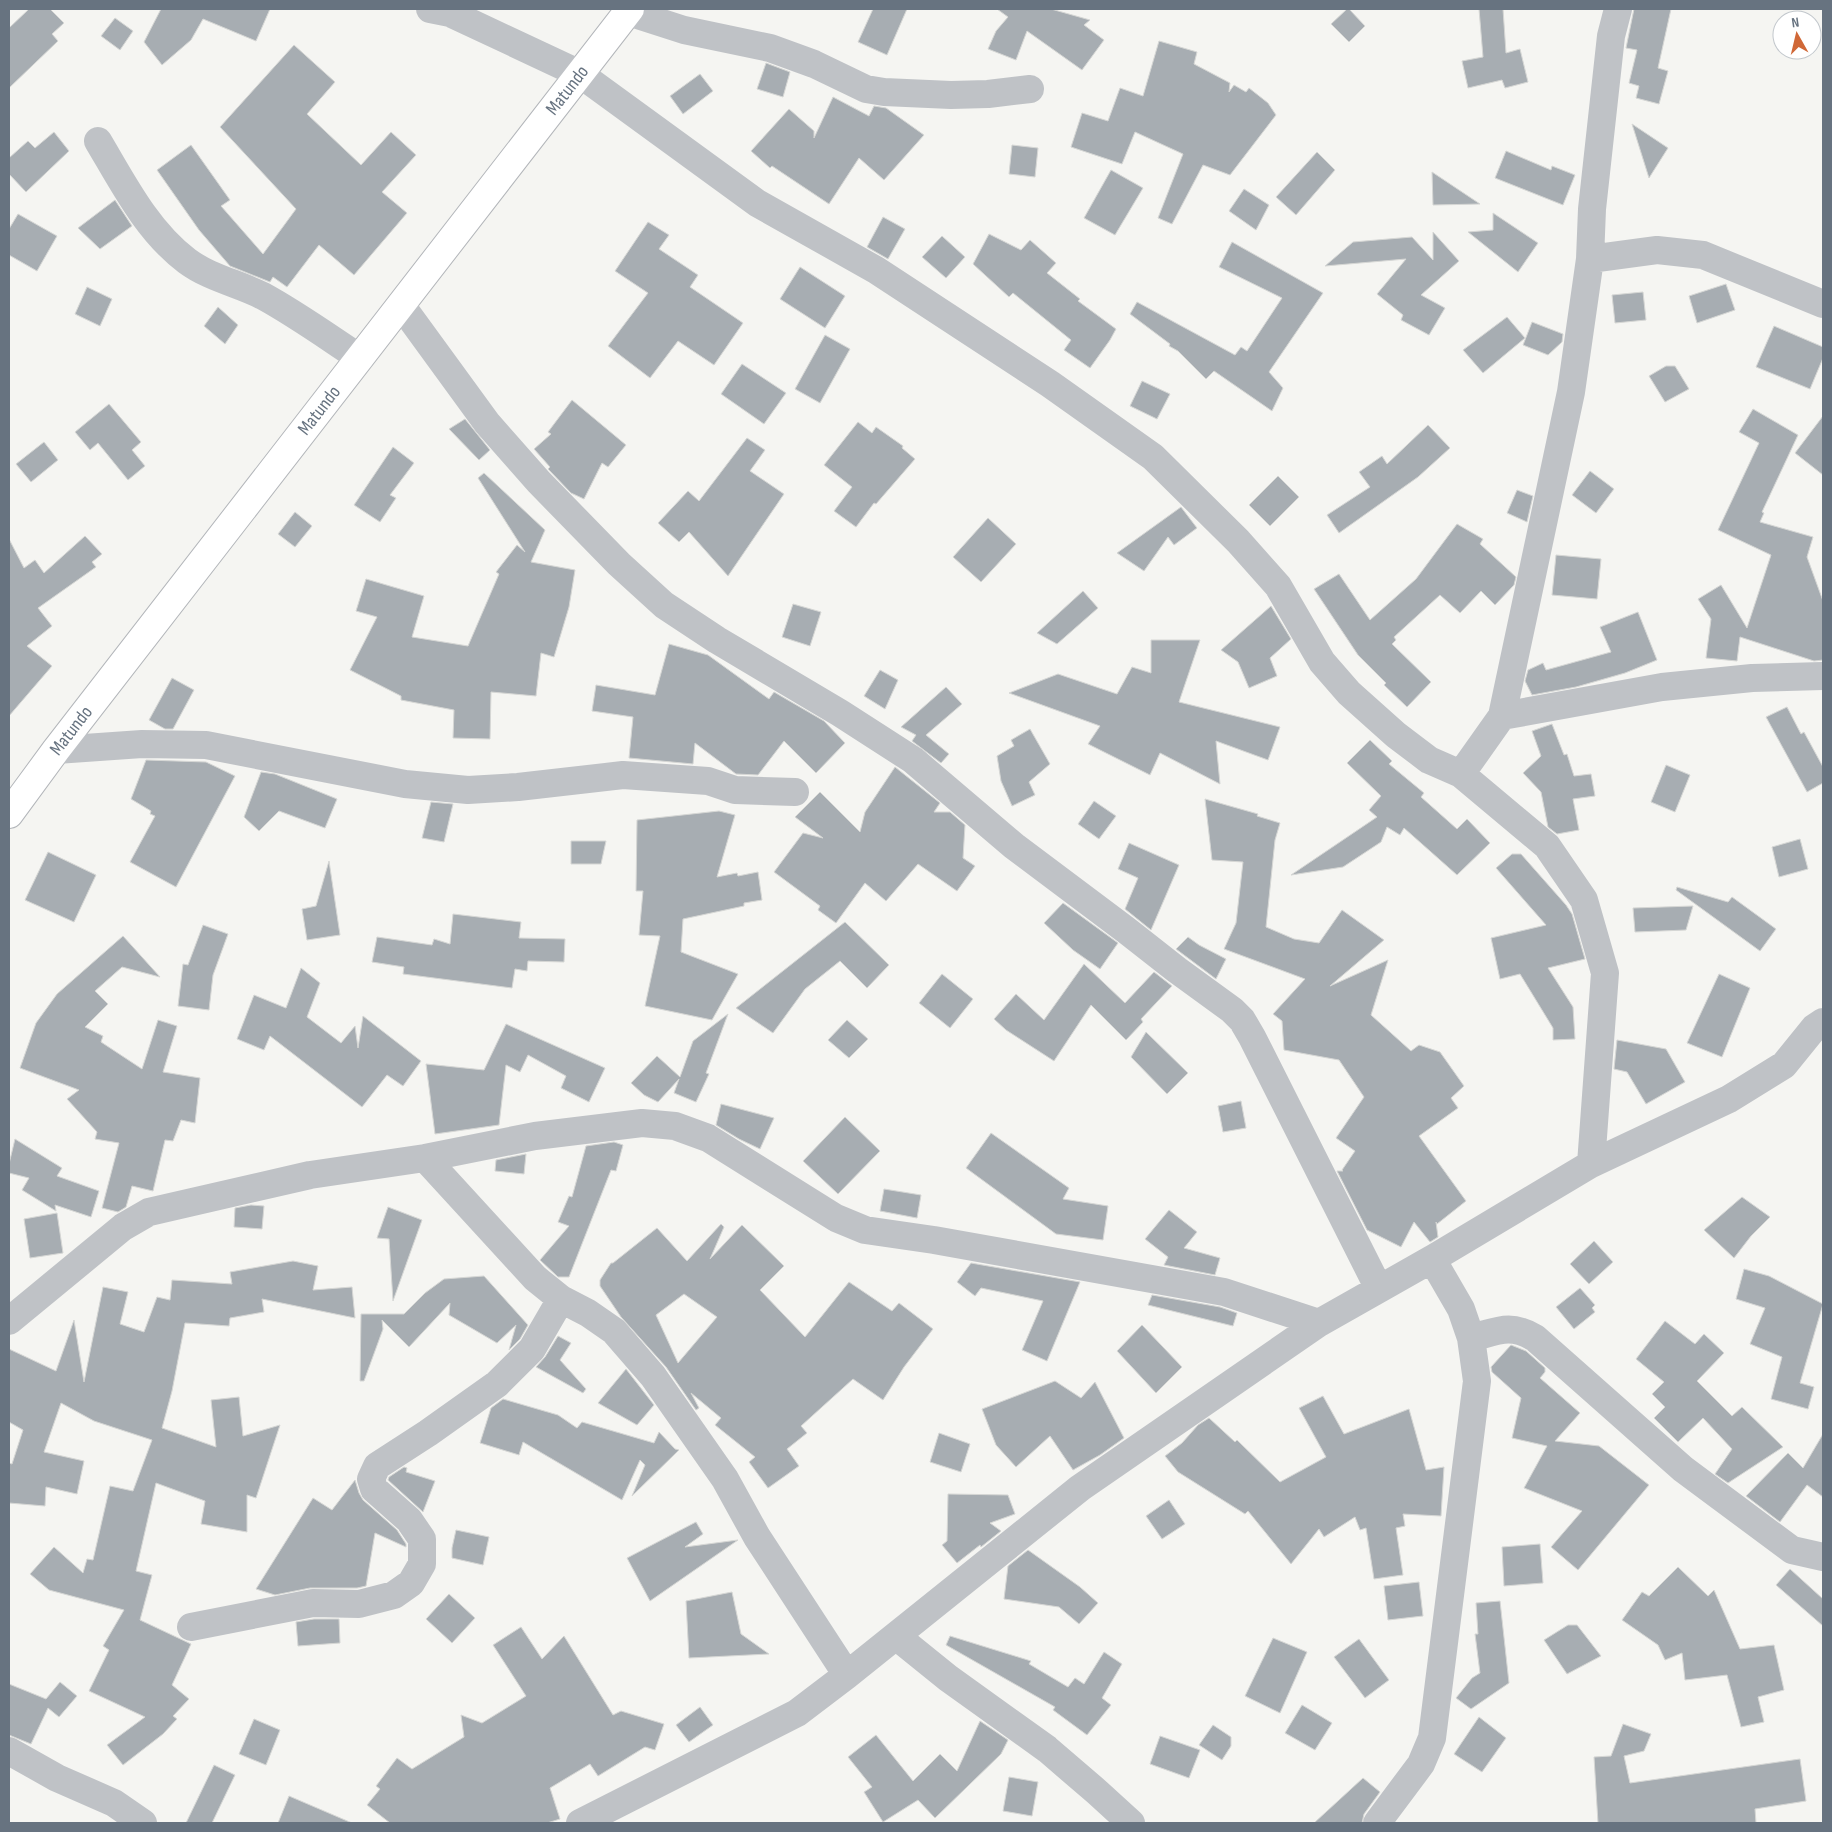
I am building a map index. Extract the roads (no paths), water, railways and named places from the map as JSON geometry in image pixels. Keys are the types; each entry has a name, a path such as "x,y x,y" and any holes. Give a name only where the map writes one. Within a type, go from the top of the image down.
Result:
{"main road":[{"name":"Matundo","path":"9,814 56,750 629,10"}],"street":[{"path":"1461,774 1502,716 1571,392 1590,259 1592,209 1610,45 1618,9"},
{"path":"443,10 580,74 757,203 876,270 1050,384 1153,458 1238,541 1278,586 1322,662 1349,694 1396,735 1429,760 1461,774 1547,846 1584,900 1605,973 1591,1164"},
{"path":"629,10 684,30 770,48 814,64 866,88 884,92 951,95 988,94 1030,89"},
{"path":"98,141 143,214 164,240 186,260 206,273 262,296 360,358"},
{"path":"1590,259 1657,250 1703,255 1823,304"},
{"path":"401,305 487,422 532,475 619,564 664,605 717,640 840,713 913,760 1014,846 1232,1010 1242,1020 1379,1289"},
{"path":"1502,716 1662,687 1752,678 1823,676"},
{"path":"56,750 142,744 206,745 405,784 468,790 518,787 623,774 708,781 735,790 795,792"},
{"path":"580,1823 798,1713 1080,1488 1319,1323 1432,1259 1591,1164 1737,1094 1784,1065 1814,1028 1823,1022"},
{"path":"9,1321 123,1227 149,1212 310,1175 426,1158 535,1136 642,1123 675,1126 708,1138 836,1218 865,1230 934,1240 1224,1292 1319,1323"},
{"path":"426,1158 535,1278 561,1299 588,1313 614,1331 653,1376 725,1479 758,1536 848,1675"},
{"path":"1377,1823 1421,1764 1432,1738 1477,1381 1471,1338 1461,1309 1432,1259"},
{"path":"191,1627 313,1603 359,1604 394,1595 411,1583 422,1564 422,1539 409,1520 374,1489 371,1479 377,1466 428,1433 497,1384 532,1350 561,1299"},
{"path":"1471,1338 1507,1328 1522,1330 1535,1338 1683,1469 1792,1550 1823,1557"},
{"path":"896,1636 948,1678 1047,1750 1131,1823"},
{"path":"9,1751 57,1778 114,1803 143,1823"}]}
